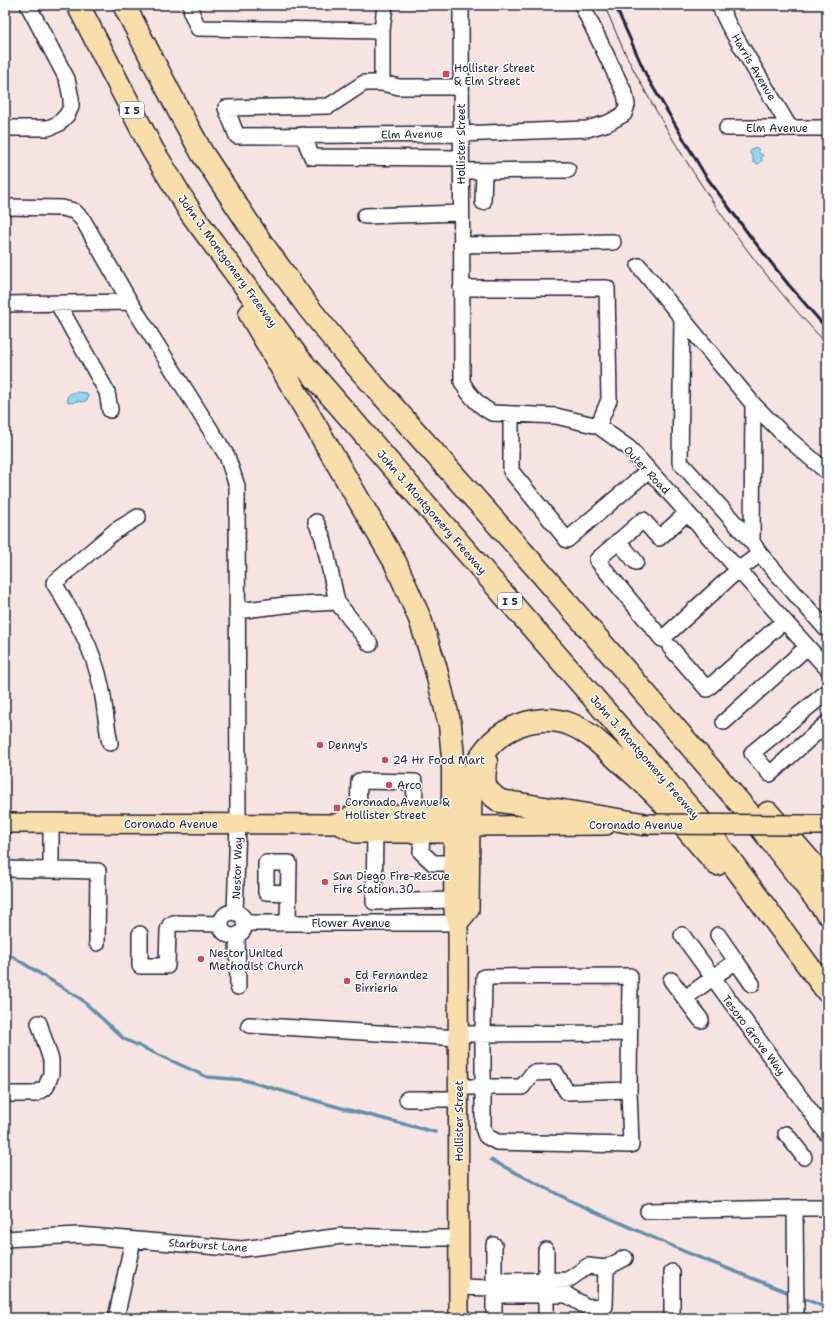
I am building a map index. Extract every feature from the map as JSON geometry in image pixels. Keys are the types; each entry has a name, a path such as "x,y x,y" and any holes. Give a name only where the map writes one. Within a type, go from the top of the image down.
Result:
{"highway":[{"name":"John J. Montgomery Freeway","path":"78,5 152,149 191,213 299,360 704,824 827,991"},
{"path":"124,5 202,153 260,241 308,307 345,353 534,565 758,824 827,913"},
{"path":"140,5 164,62 179,111"},
{"path":"191,213 404,579 420,619 435,666 450,725 458,825"},
{"path":"588,628 728,768 827,881"},
{"path":"458,825 479,758 501,735 519,725 539,720 560,721 570,724 589,734 656,795 727,875 827,995"},
{"path":"486,750 484,782 486,790 500,801 643,824"}],"main road":[{"name":"Coronado Avenue","path":"338,824 352,815 438,814 458,825"},
{"name":"Coronado Avenue","path":"5,823 338,824 356,833 442,833 458,825 820,825"},
{"name":"Hollister Street","path":"458,825 454,863 454,911 458,923 459,1318"},
{"path":"458,825 469,910 458,923"}],"street":[{"path":"5,128 48,128 58,124 69,111 70,107 71,98 67,79 28,5"},
{"path":"191,5 192,14 198,28 382,31"},
{"path":"385,5 382,31 382,83 399,87 461,87"},
{"name":"Hollister Street","path":"461,5 461,286"},
{"name":"Elm Avenue","path":"382,83 364,83 329,106 226,108 237,136 461,134 587,129 608,123 624,114 627,105 625,94 582,5"},
{"name":"Harris Avenue","path":"719,5 729,26 790,128"},
{"name":"Elm Avenue","path":"727,128 827,128"},
{"path":"303,136 312,157 461,165 484,171 568,170"},
{"path":"483,202 484,171"},
{"name":"Nestor Way","path":"5,207 62,208 74,211 83,220 130,302 227,456 237,486 238,987"},
{"path":"365,216 461,213"},
{"path":"461,245 613,242"},
{"path":"639,266 752,404 784,435 827,472"},
{"path":"461,286 607,288 609,400 598,426"},
{"name":"Outer Road","path":"461,286 462,382 467,391 484,408 492,413 556,416 598,426 629,448 827,668"},
{"path":"5,304 130,302"},
{"path":"58,304 107,392 110,410"},
{"path":"682,320 680,462 827,630"},
{"path":"687,513 659,538 643,520 597,560 662,639 738,570 756,548 752,404"},
{"path":"511,414 511,471 568,540 649,470"},
{"path":"110,743 101,686 95,662 77,620 54,583 115,531 138,517"},
{"path":"316,522 323,538 337,602 370,644"},
{"path":"618,542 636,562"},
{"path":"237,611 285,605 337,602"},
{"path":"670,647 707,689 784,621"},
{"path":"724,722 807,647"},
{"path":"827,692 752,753 770,774 827,723"},
{"path":"358,815 359,781 415,782 414,815"},
{"path":"51,823 51,870"},
{"path":"375,833 374,902 454,900"},
{"path":"422,833 421,852 433,863 454,863"},
{"path":"5,869 98,870 97,943"},
{"path":"288,892 288,923"},
{"path":"140,934 140,966 168,966 168,930 170,925 174,923 221,924 222,920 227,914 239,924"},
{"name":"Flower Avenue","path":"239,924 458,923"},
{"path":"718,934 752,984"},
{"name":"Tesoro Grove Way","path":"682,936 827,1134"},
{"path":"685,998 736,961"},
{"path":"630,976 629,1033 630,1145 512,1143 497,1142 486,1136 484,1128 482,1034 484,977 630,976"},
{"path":"671,980 701,1020"},
{"path":"5,1094 35,1094 46,1087 51,1074 51,1060 39,1023"},
{"path":"249,1025 459,1036 482,1034 629,1033"},
{"path":"406,1099 459,1093 483,1087 522,1087 533,1073 555,1072 567,1092 629,1090"},
{"path":"786,1134 804,1157"},
{"path":"795,1208 796,1317"},
{"path":"648,1211 827,1208"},
{"name":"Starburst Lane","path":"5,1239 80,1235 242,1249 342,1236 459,1238"},
{"path":"116,1318 133,1240"},
{"path":"494,1245 494,1318"},
{"path":"546,1250 546,1318"},
{"path":"546,1288 568,1280 588,1266 606,1268 625,1258"},
{"path":"459,1287 546,1288 568,1295 587,1307 606,1306 606,1268"},
{"path":"672,1272 672,1318"}],"water":[{"path":"756,147 759,153 763,155 761,158 762,161 758,164 753,162 753,156 750,154 753,148"},
{"path":"71,393 87,393 87,400 83,402 68,402 67,397"}],"waterway":[{"path":"5,952 81,999 124,1039 207,1077 244,1080 345,1109 435,1132"},
{"path":"491,1160 571,1201 688,1253 792,1294"},
{"path":"800,1297 827,1308"}],"tram line":[{"path":"604,5 623,49 650,101 695,175 719,211 770,280 827,344"}],"railway":[{"path":"615,5 647,77 705,175 788,284 827,329"}],"place":[{"name":"Hollister Street & Elm Street","path":"446,74"},
{"name":"Denny's","path":"320,745"},
{"name":"24 Hr Food Mart","path":"385,760"},
{"name":"Arco","path":"389,785"},
{"name":"Coronado Avenue & Hollister Street","path":"337,808"},
{"name":"San Diego Fire-Rescue Fire Station 30","path":"325,882"},
{"name":"Nestor United Methodist Church","path":"201,959"},
{"name":"Ed Fernandez Birrieria","path":"347,981"}]}
